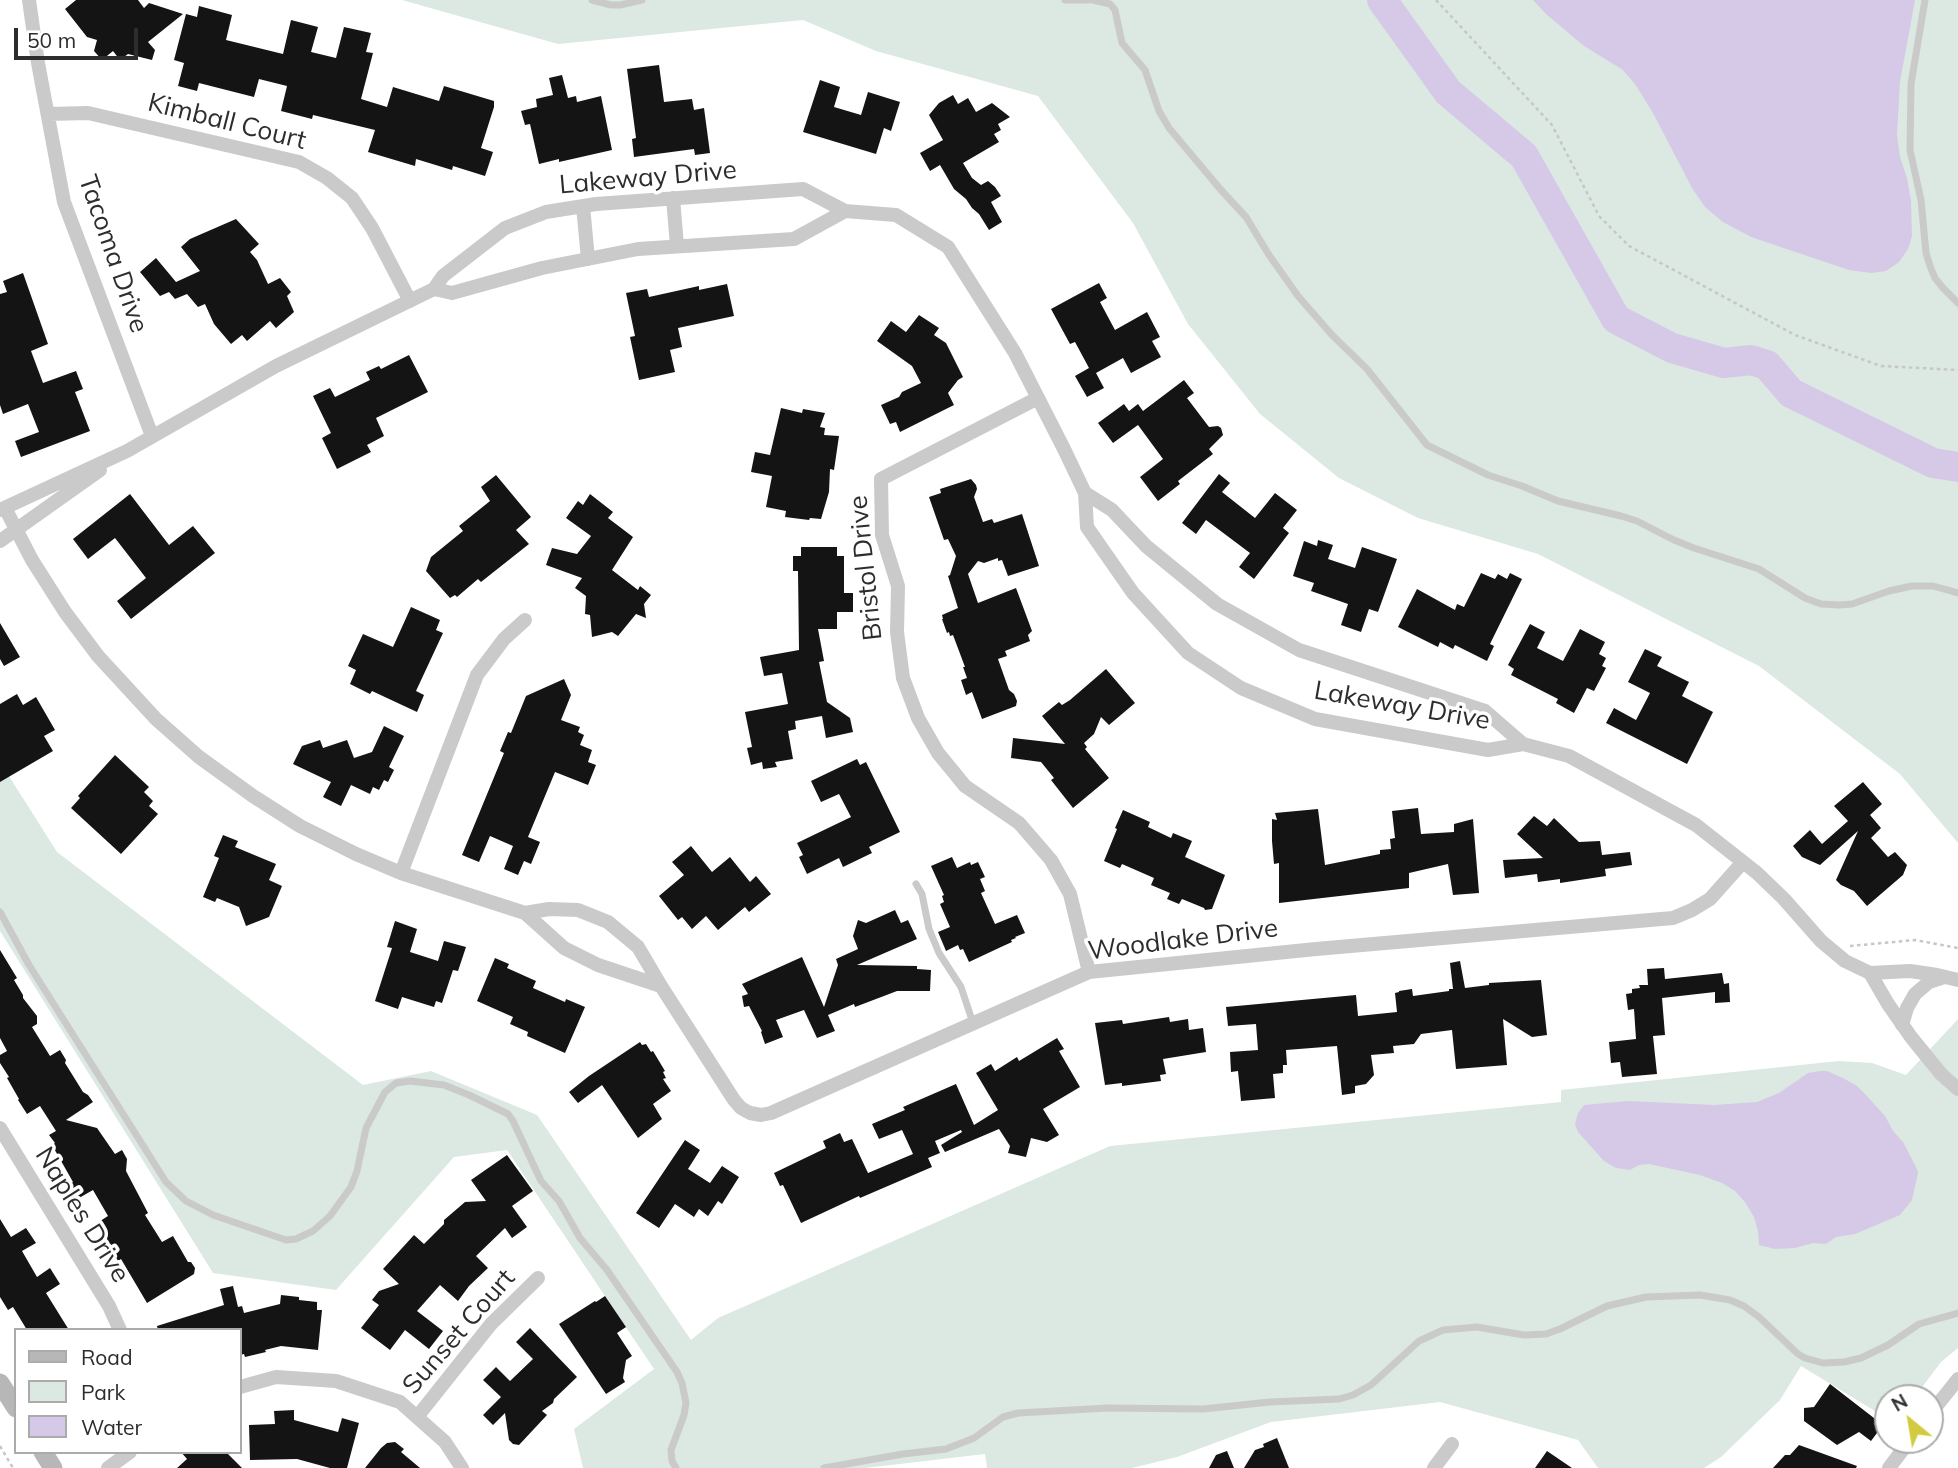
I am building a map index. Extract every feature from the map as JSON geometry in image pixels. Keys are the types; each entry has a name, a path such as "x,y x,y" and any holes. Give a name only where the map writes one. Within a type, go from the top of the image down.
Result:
{"street":[{"name":"Tacoma Drive","path":"29,0 64,202 152,436"},
{"name":"Kimball Court","path":"48,114 88,113 299,162 327,178 352,198 372,228 410,301"},
{"name":"Lakeway Drive","path":"0,541 152,436 276,366 434,289 443,276 505,228 547,212 583,206 803,189 845,211 896,215 947,247 1015,353 1038,398 1084,493 1087,527 1133,593 1188,653 1241,688 1315,719 1488,750 1523,744 1569,756 1696,825 1784,899 1833,953 1856,968 1870,973"},
{"path":"673,198 677,246"},
{"path":"583,206 588,259"},
{"name":"Lakeway Drive","path":"434,289 452,293 542,268 638,249 794,239 845,211"},
{"name":"Bristol Drive","path":"1038,398 881,479 882,535 898,586 897,632 903,678 918,718 938,752 965,786 1019,823 1051,860 1070,894 1089,972"},
{"name":"Lakeway Drive","path":"3,509 127,451"},
{"name":"Lakeway Drive","path":"1084,493 1112,510 1146,546 1217,604 1299,650 1485,711 1523,744"},
{"name":"Woodlake Drive","path":"3,509 65,612 90,645 127,690 199,757 288,818 356,855 401,873 525,913 564,948 598,965 661,986"},
{"path":"401,873 477,675 504,639 525,620"},
{"name":"Woodlake Drive","path":"525,913 549,909 578,910 608,922 638,947 734,1100 750,1113 761,1115 1089,972 1673,918 1710,899 1743,862"},
{"path":"1952,978 1910,971 1870,973 1902,1025 1941,1074 1958,1089"},
{"path":"1902,1025 1906,1008 1916,993 1929,982 1952,978"},
{"name":"Naples Drive","path":"0,1128 109,1306 119,1328"},
{"name":"Sunset Court","path":"417,1417 491,1324 538,1278"},
{"path":"242,1386 276,1377 336,1381 400,1402 445,1442 462,1468"},
{"path":"1944,1396 1958,1379"},
{"path":"0,1383 14,1405"},
{"path":"1434,1468 1452,1444"},
{"path":"108,1468 127,1454"}],"lane":[{"path":"592,0 611,5 642,0"},
{"path":"1065,0 1091,0 1110,4 1115,10 1122,43 1145,70 1159,111 1169,128 1246,217 1269,256 1298,296 1375,379 1427,445 1488,475 1558,501 1637,521 1674,540 1759,569 1805,598 1821,604 1852,604 1912,586 1933,586 1958,593"},
{"path":"1925,0 1911,85 1910,150 1921,200 1926,253 1930,266 1935,278 1958,303"},
{"path":"916,884 922,894 929,929 939,953 961,988 974,1023"},
{"path":"0,912 42,986 162,1177 178,1195 193,1206 213,1215 286,1240 296,1240 313,1231 336,1209 351,1187 366,1128 385,1092 396,1083 410,1081 444,1085 508,1114 541,1181 559,1201 585,1245 632,1305 680,1378 686,1403 671,1450 676,1468"},
{"path":"824,1468 903,1454 946,1450 974,1438 1003,1418 1018,1413 1108,1408 1202,1409 1269,1402 1339,1399 1371,1385 1419,1341 1443,1330 1477,1327 1524,1335 1546,1334 1607,1306 1646,1297 1700,1295 1730,1300 1751,1310 1798,1354 1823,1363 1861,1358 1888,1345 1919,1324 1958,1313"}],"path":[{"path":"1436,0 1552,125 1599,216 1629,246 1795,335 1881,366 1958,370"},
{"path":"1842,946 1915,940 1958,948"},
{"path":"0,1446 13,1468"}],"green space":[{"path":"402,0 1958,0 1958,843 1900,774 1759,666 1538,554 1418,518 1339,478 1260,414 1188,324 1133,223 1038,96 876,51 803,20 558,44"},
{"path":"0,762 57,852 363,1085 431,1071 537,1115 691,1340 718,1318 1110,1146 1561,1102 1561,1090 1839,1061 1872,1063 1906,1075 1958,1019 1958,1348 1941,1362 1924,1384 1874,1384 1874,1410 1801,1366 1780,1400 1721,1457 1704,1468 1598,1468 1578,1440 1440,1402 1271,1422 1177,1457 1132,1468 987,1468 985,1454 865,1468 583,1468 574,1429 654,1369 507,1150 454,1157 336,1290 213,1273 0,931"}],"water":[{"path":"1533,0 1915,0 1900,82 1897,135 1911,201 1912,236 1908,249 1899,262 1886,271 1871,273 1849,270 1751,237 1723,222 1705,207 1692,188 1635,84 1623,70 1584,46"},
{"path":"1820,1071 1843,1078 1865,1094 1903,1142 1918,1173 1912,1200 1900,1215 1855,1234 1836,1237 1826,1244 1813,1243 1795,1248 1775,1249 1759,1245 1754,1217 1735,1191 1700,1175 1649,1164 1630,1170 1616,1168 1604,1161 1578,1132 1575,1124 1584,1105 1628,1101 1714,1105 1757,1102 1779,1093 1808,1073"}],"building":[{"path":"76,0 138,0 144,8 149,3 183,14 148,42 155,50 152,60 128,54 120,60 113,51 102,60 94,51 97,40 87,37 65,9"},
{"path":"199,6 232,15 226,40 283,54 291,20 318,27 311,52 336,58 344,27 371,33 366,52 373,53 361,99 387,107 393,87 439,101 444,86 494,101 481,148 493,152 485,176 416,159 415,166 368,152 375,130 313,115 312,119 281,111 287,86 259,79 254,97 199,83 197,91 178,86 184,63 174,60 186,14 197,17"},
{"path":"659,65 664,102 692,99 694,110 704,108 710,153 695,155 694,149 634,157 632,139 636,138 627,69"},
{"path":"562,75 568,98 576,96 577,102 601,96 612,150 539,164 530,124 525,125 521,111 537,107 536,99 553,95 549,78"},
{"path":"820,80 840,87 834,107 861,115 868,92 900,102 891,131 884,128 876,154 803,132"},
{"path":"953,95 958,104 968,98 976,112 992,103 1010,117 998,124 1001,130 994,134 999,142 963,163 972,178 981,185 988,181 1001,196 991,202 1002,222 989,230 979,214 954,189 940,165 930,171 920,153 943,140 929,115 939,103"},
{"path":"236,219 259,244 250,252 257,260 268,284 280,278 291,292 287,296 294,312 276,328 270,321 247,341 242,335 231,344 214,324 205,304 198,307 187,294 175,299 169,292 160,296 140,272 156,258 176,282 200,271 181,247 190,239"},
{"path":"23,273 48,344 31,351 43,383 76,371 83,389 75,392 90,431 21,457 15,441 39,432 28,404 3,414 0,405 0,294 7,292 3,281"},
{"path":"1099,283 1107,298 1100,302 1115,330 1147,312 1160,337 1152,341 1161,357 1131,373 1123,358 1096,373 1104,388 1087,397 1075,376 1089,368 1075,342 1070,344 1051,309"},
{"path":"727,284 734,316 678,328 682,347 670,350 675,372 639,380 630,337 635,336 626,293 647,289 649,297 699,286 699,290"},
{"path":"919,315 939,328 934,335 946,343 963,377 948,393 954,405 900,432 896,422 890,424 881,405 921,383 912,366 877,341 891,321 906,332"},
{"path":"409,355 428,392 376,418 384,436 367,445 371,452 337,469 322,438 331,433 313,396 330,388 335,397 370,380 366,372 379,366 381,369"},
{"path":"1184,380 1194,393 1187,398 1209,427 1218,426 1223,435 1209,449 1213,454 1178,481 1180,484 1158,501 1140,477 1163,459 1138,425 1113,443 1098,423 1124,404 1129,411 1138,404 1143,411"},
{"path":"781,408 802,413 803,409 825,413 820,427 825,428 824,435 839,436 834,470 830,469 829,492 821,519 785,517 786,511 766,507 772,476 751,472 755,452 770,455"},
{"path":"1219,474 1230,483 1222,492 1255,518 1275,493 1297,510 1283,528 1289,533 1254,579 1239,567 1250,553 1206,520 1196,534 1182,523"},
{"path":"496,475 531,517 516,530 529,544 481,582 478,579 457,597 455,595 450,598 426,571 431,557 463,531 459,526 490,501 481,487"},
{"path":"971,479 976,485 974,497 983,522 992,519 994,523 1022,514 1039,566 1008,576 1002,560 998,561 998,558 984,563 978,561 968,574 978,603 1016,588 1032,631 1028,635 1030,641 1005,651 1007,656 998,659 1009,690 1017,701 1016,706 982,719 972,692 966,695 961,680 967,678 965,667 953,635 947,633 942,619 942,615 958,608 948,576 956,556 948,539 944,540 929,497 941,493 940,489"},
{"path":"130,494 169,545 193,526 215,553 131,619 117,601 146,578 115,538 88,559 73,539"},
{"path":"590,494 613,512 608,518 633,537 612,570 638,590 640,586 651,595 644,604 646,618 636,614 618,636 612,632 592,637 590,615 585,614 586,596 575,588 582,578 546,565 552,548 577,554 591,536 566,518 578,501 583,505"},
{"path":"1318,540 1333,545 1328,559 1355,568 1362,547 1397,559 1378,612 1369,609 1361,632 1341,625 1348,604 1311,591 1314,583 1293,576 1304,541 1317,546"},
{"path":"801,547 837,547 837,556 844,556 844,593 853,593 853,612 837,612 837,629 818,629 824,661 819,662 827,702 850,718 853,732 826,738 822,716 795,721 796,729 788,731 793,759 775,762 777,767 763,769 762,762 751,765 747,748 752,747 745,712 788,704 782,673 764,676 760,657 799,650 798,571 793,571 793,556 801,556"},
{"path":"1481,573 1495,579 1498,574 1507,579 1510,573 1522,579 1490,644 1494,646 1487,661 1455,645 1453,649 1440,642 1438,647 1398,627 1417,589 1455,610 1457,604 1464,607"},
{"path":"411,607 440,620 436,630 443,633 416,691 424,695 417,712 350,684 356,670 348,666 363,634 393,647"},
{"path":"0,623 20,657 4,666 0,659"},
{"path":"1530,624 1545,632 1537,648 1563,661 1580,629 1605,642 1599,654 1606,658 1602,666 1606,668 1594,691 1587,688 1574,713 1556,703 1558,699 1511,675 1514,669 1508,665"},
{"path":"1645,649 1662,657 1657,666 1689,682 1682,696 1713,712 1687,764 1606,723 1614,708 1636,720 1650,693 1628,682"},
{"path":"1106,669 1135,703 1109,725 1101,717 1094,734 1084,743 1087,747 1085,749 1109,778 1073,808 1041,762 1011,758 1013,738 1065,744 1042,716 1059,702 1062,705 1070,700"},
{"path":"564,679 571,695 561,720 580,727 578,732 584,735 580,745 592,750 588,762 596,765 588,785 555,772 528,837 540,842 531,864 524,861 518,875 504,869 513,846 490,836 479,862 462,855 504,753 500,751 508,732 511,733 526,696"},
{"path":"17,694 23,705 36,697 55,730 44,736 53,751 0,782 0,704"},
{"path":"384,726 404,736 389,767 394,770 388,782 384,780 379,790 373,787 370,794 351,785 341,806 323,797 331,782 293,764 302,746 320,740 323,748 347,740 354,758 372,752"},
{"path":"115,755 149,787 144,792 153,801 149,806 158,814 121,854 71,808 80,798 78,796"},
{"path":"857,759 860,765 866,762 900,832 869,847 872,853 843,867 839,858 807,874 799,857 803,855 797,843 851,817 839,794 821,802 811,781"},
{"path":"1863,782 1882,804 1870,815 1881,828 1871,838 1888,857 1895,852 1907,865 1903,875 1867,906 1854,891 1836,880 1858,831 1820,865 1802,857 1793,846 1810,830 1822,844 1848,821 1834,806"},
{"path":"1418,808 1421,834 1454,832 1454,824 1473,819 1479,893 1453,895 1448,864 1409,873 1409,888 1279,903 1279,863 1274,864 1272,841 1272,819 1277,820 1275,813 1318,809 1325,865 1380,854 1380,850 1391,849 1390,839 1395,838 1392,811"},
{"path":"1123,810 1150,822 1148,827 1171,838 1173,833 1192,841 1185,857 1225,875 1212,909 1205,910 1182,899 1179,904 1167,899 1170,893 1151,885 1154,878 1122,864 1120,868 1104,861"},
{"path":"1534,816 1547,826 1554,818 1579,842 1600,841 1602,855 1630,852 1632,865 1605,869 1606,876 1560,883 1560,879 1538,882 1537,874 1505,878 1503,860 1543,858 1517,834"},
{"path":"223,835 238,841 235,847 276,864 269,880 282,886 269,917 246,926 239,907 217,898 215,902 203,897 219,858 214,856"},
{"path":"691,846 712,872 730,857 750,882 756,876 771,894 749,912 745,907 718,930 706,916 692,929 682,917 678,920 659,896 684,875 672,862"},
{"path":"952,857 957,868 970,862 971,865 978,862 985,877 980,879 985,891 981,893 995,924 1017,915 1025,933 969,962 958,945 946,951 938,932 950,927 940,904 944,902 944,895 931,866"},
{"path":"895,910 901,923 908,920 917,939 857,965 917,966 917,969 931,970 930,991 897,991 855,1007 854,1004 828,1015 835,1031 817,1038 804,1010 776,1020 783,1037 765,1044 762,1031 749,1006 744,1007 742,996 748,994 742,984 802,957 824,1007 838,965 836,959 858,949 853,936 858,920 866,923"},
{"path":"395,921 417,929 410,952 438,961 444,941 466,947 458,971 453,970 442,1003 436,1001 434,1007 402,997 398,1009 375,1001 392,948 387,947"},
{"path":"0,950 17,978 14,980 23,998 37,1016 37,1024 32,1027 50,1056 60,1050 83,1092 93,1102 66,1120 97,1128 115,1154 122,1150 127,1159 126,1171 148,1213 145,1215 162,1242 173,1236 188,1262 195,1268 194,1274 147,1303 121,1259 118,1261 97,1223 108,1216 93,1190 79,1198 52,1145 55,1143 49,1135 56,1131 40,1106 27,1114 0,1063 0,1055 7,1051 0,1038"},
{"path":"495,958 509,964 507,968 536,981 533,988 565,1002 566,999 585,1007 565,1053 527,1036 528,1032 510,1024 513,1017 477,1001"},
{"path":"1460,961 1465,988 1489,983 1541,980 1547,1035 1532,1037 1503,1019 1507,1065 1456,1069 1452,1030 1421,1034 1414,1044 1393,1046 1394,1053 1371,1055 1374,1075 1366,1084 1355,1086 1355,1093 1342,1095 1337,1046 1286,1050 1287,1065 1283,1065 1283,1073 1273,1074 1275,1098 1241,1101 1238,1071 1231,1072 1230,1052 1258,1050 1256,1024 1228,1026 1226,1007 1356,995 1358,1016 1397,1012 1395,993 1399,991 1412,989 1413,996 1453,989 1450,963"},
{"path":"1664,968 1665,979 1722,973 1724,984 1729,983 1730,1002 1715,1003 1715,992 1662,998 1665,1035 1653,1036 1657,1074 1622,1077 1620,1062 1611,1063 1609,1042 1636,1039 1634,1009 1628,1010 1626,994 1632,993 1632,989 1640,988 1639,985 1648,985 1647,969"},
{"path":"1169,1017 1170,1022 1188,1019 1189,1030 1203,1028 1206,1052 1163,1059 1166,1074 1160,1075 1161,1081 1122,1086 1122,1083 1105,1085 1095,1023 1122,1020 1123,1024"},
{"path":"1057,1038 1064,1049 1059,1051 1080,1087 1043,1109 1059,1135 1047,1142 1031,1138 1026,1157 1008,1153 1010,1146 999,1129 945,1152 941,1145 962,1132 961,1130 935,1141 940,1153 928,1158 932,1167 801,1223 783,1185 780,1186 774,1173 826,1148 823,1141 840,1133 844,1142 852,1139 868,1173 913,1154 902,1130 879,1139 872,1124 956,1084 974,1125 998,1110 976,1073 991,1064 995,1071 1017,1057 1019,1061"},
{"path":"640,1042 653,1051 665,1071 663,1072 666,1078 663,1079 671,1091 653,1104 662,1119 638,1138 602,1085 578,1103 569,1092"},
{"path":"685,1140 700,1150 688,1169 710,1183 722,1166 739,1177 722,1204 718,1201 708,1216 699,1209 694,1217 675,1204 659,1228 636,1213"},
{"path":"507,1155 533,1191 512,1206 527,1227 512,1238 505,1228 476,1256 488,1268 458,1301 440,1285 417,1311 443,1331 429,1349 405,1330 390,1350 361,1328 379,1305 372,1300 379,1291 399,1284 383,1269 414,1235 424,1244 444,1224 444,1220 465,1202 486,1201 471,1180"},
{"path":"0,1219 11,1237 26,1228 36,1243 22,1251 37,1277 50,1268 60,1284 46,1293 68,1328 26,1328 13,1307 8,1310 0,1297"},
{"path":"233,1286 238,1307 242,1306 244,1313 280,1304 281,1295 317,1302 317,1310 322,1310 318,1350 281,1346 245,1357 242,1354 242,1328 158,1328 224,1305 220,1289"},
{"path":"605,1296 626,1327 617,1333 632,1356 626,1360 623,1378 625,1382 606,1394 559,1324"},
{"path":"530,1328 577,1377 542,1411 547,1415 519,1445 509,1440 505,1413 493,1425 483,1415 501,1397 483,1380 496,1367 510,1381 533,1359 516,1342"},
{"path":"1830,1384 1874,1418 1874,1437 1871,1441 1859,1432 1837,1445 1804,1421 1804,1408 1814,1407"},
{"path":"294,1410 294,1420 338,1432 342,1418 359,1423 347,1468 330,1468 297,1459 250,1460 249,1425 275,1424 274,1411"},
{"path":"1277,1438 1289,1468 1244,1468 1255,1450"},
{"path":"395,1442 404,1449 401,1452 420,1468 365,1468 381,1448 387,1443"},
{"path":"1799,1445 1857,1466 1773,1468"},
{"path":"1227,1451 1234,1468 1209,1468 1216,1455"},
{"path":"1547,1451 1572,1468 1535,1468"},
{"path":"183,1454 228,1454 242,1468 177,1468 187,1459"}],"waterway":[{"path":"1382,0 1448,92 1524,156 1616,319 1672,348 1724,363 1751,360 1767,365 1791,393 1933,463 1958,467"}]}
